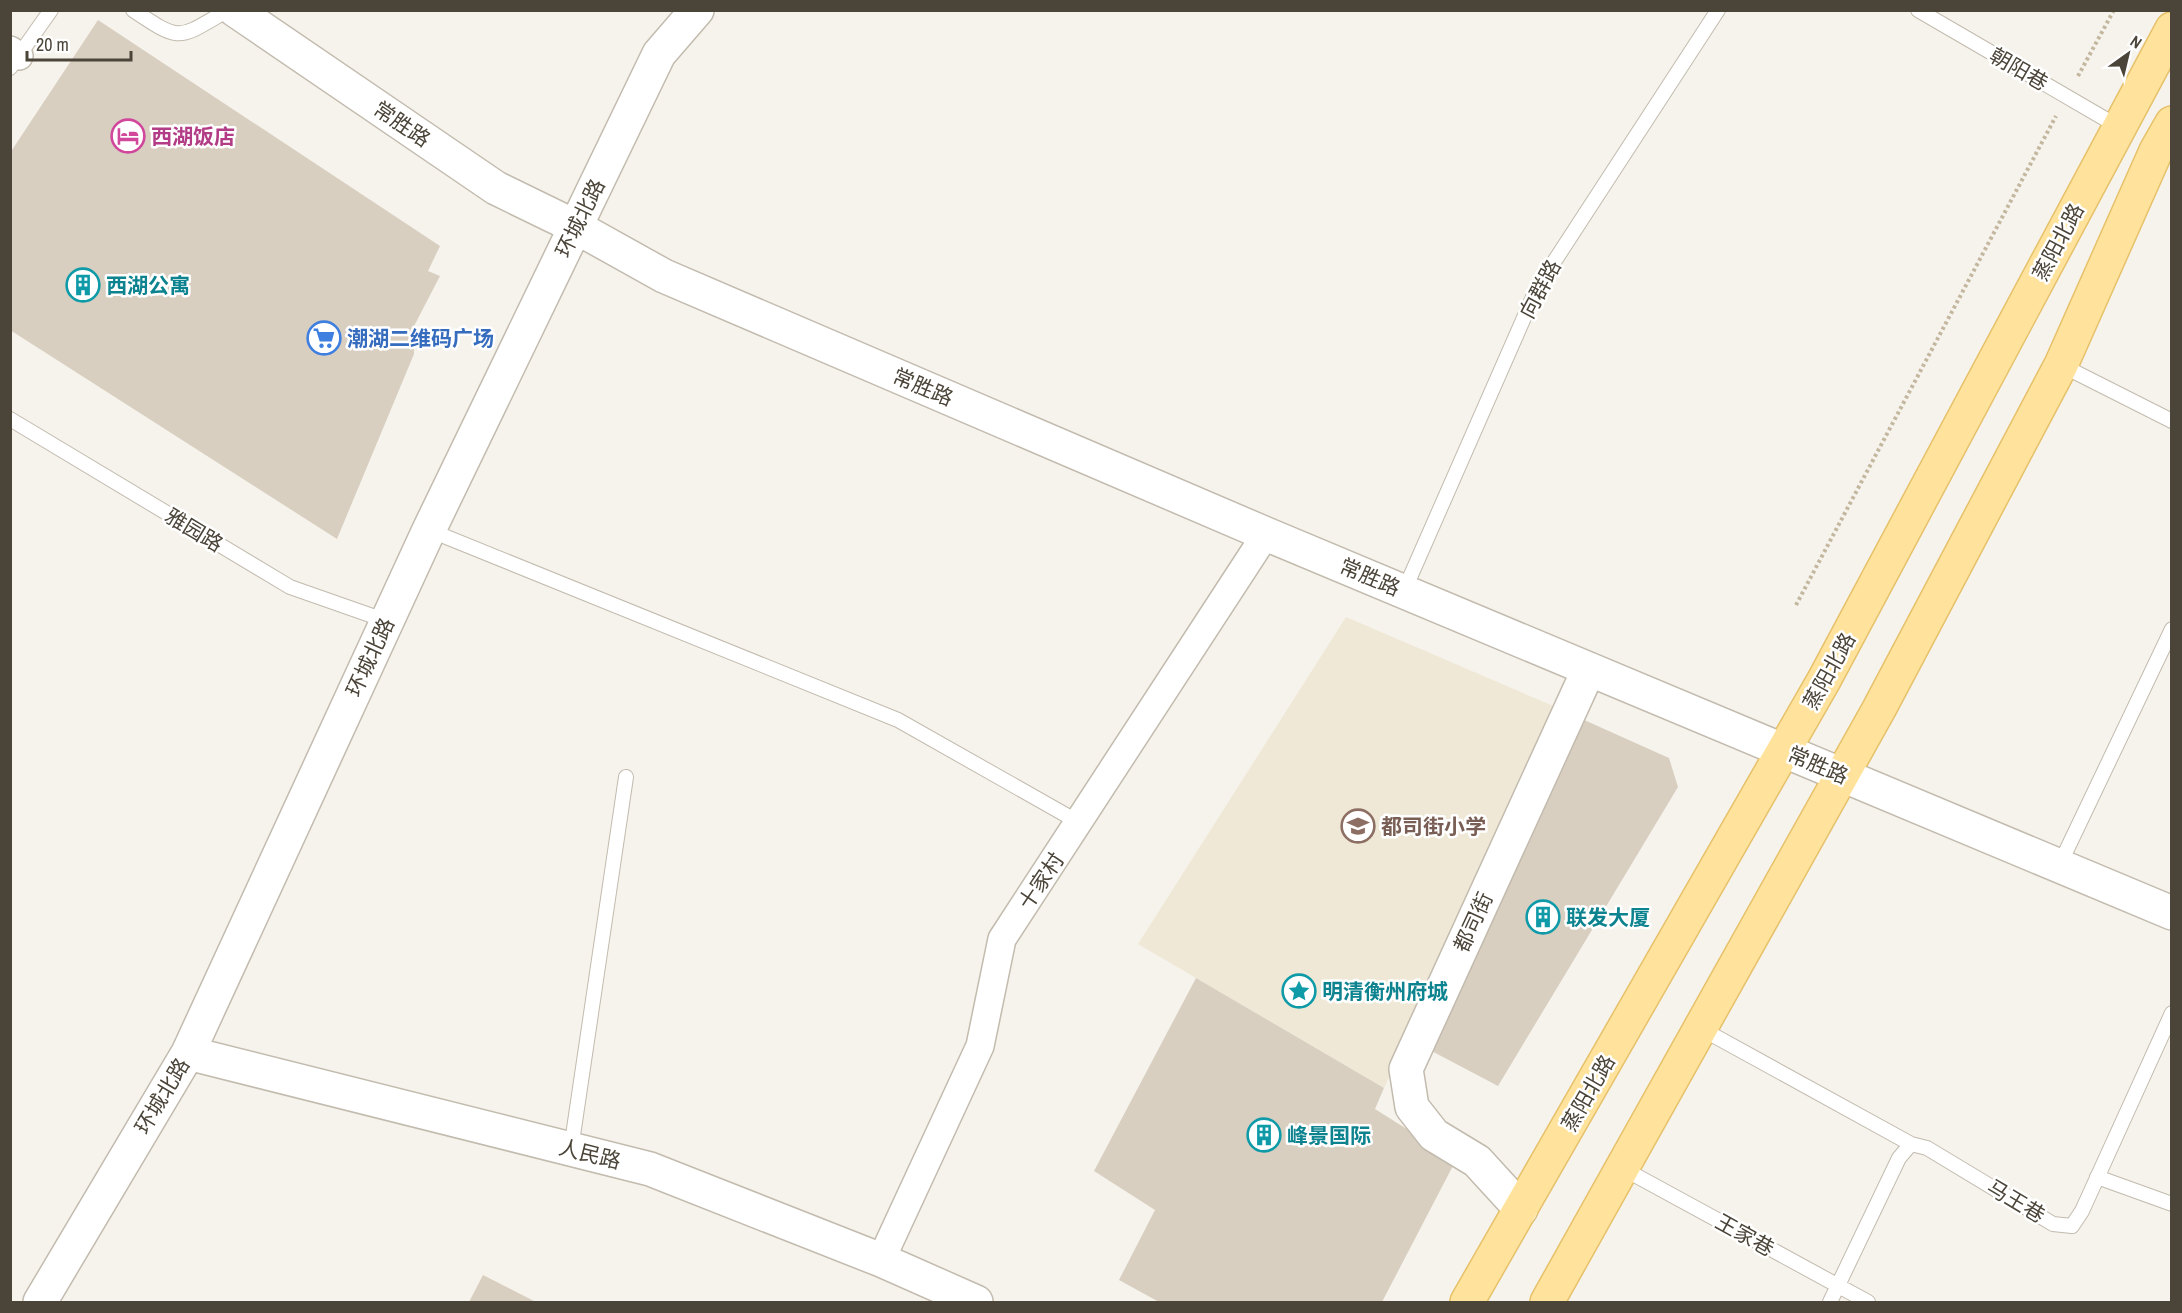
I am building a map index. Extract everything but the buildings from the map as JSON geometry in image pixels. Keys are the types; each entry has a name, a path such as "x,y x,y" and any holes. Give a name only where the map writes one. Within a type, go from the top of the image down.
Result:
{"main road":[{"name":"蒸阳北路","path":"1467,1302 1784,751 2172,29"},
{"path":"1547,1302 1842,775 2061,365 2166,145"}],"street":[{"name":"常胜路","path":"235,10 496,188 576,227 663,276 1266,534 2172,914"},
{"name":"常胜路","path":"267,10 507,174 576,227"},
{"name":"环城北路","path":"40,1302 188,1053 429,530 659,54 697,10"},
{"name":"十家村","path":"881,1260 980,1046 1002,939 1080,823 1266,534"},
{"name":"都司街","path":"1521,1209 1478,1161 1434,1135 1412,1107 1406,1069 1589,669"},
{"name":"人民路","path":"188,1053 650,1169 881,1260 964,1300"}],"lane":[{"path":"13,58 51,10"},
{"path":"133,10 168,34 191,33 228,10"},
{"name":"向群路","path":"1404,591 1537,288 1718,10"},
{"name":"朝阳巷","path":"1918,10 2119,127"},
{"path":"2061,365 2172,421"},
{"name":"雅园路","path":"10,419 290,587 387,621"},
{"path":"429,530 898,720 1080,823"},
{"path":"2059,866 2172,629"},
{"path":"571,1149 626,777"},
{"name":"马王巷","path":"1911,1144 1928,1148 2054,1224 2072,1226 2097,1178 2172,1013"},
{"path":"1700,1028 1911,1144 1899,1158 1830,1302"},
{"name":"王家巷","path":"1622,1168 1868,1302"},
{"path":"2097,1178 2172,1204"}],"path":[{"path":"1796,605 2114,10"}],"shaded area":[{"name":"都司街小学","path":"1346,617 1558,708 1384,1088 1138,944"}],"place":[{"name":"西湖饭店","path":"128,136"},
{"name":"西湖公寓","path":"83,285"},
{"name":"潮湖二维码广场","path":"324,338"},
{"name":"都司街小学","path":"1358,826"},
{"name":"联发大厦","path":"1543,917"},
{"name":"明清衡州府城","path":"1299,991"},
{"name":"峰景国际","path":"1264,1135"}]}
